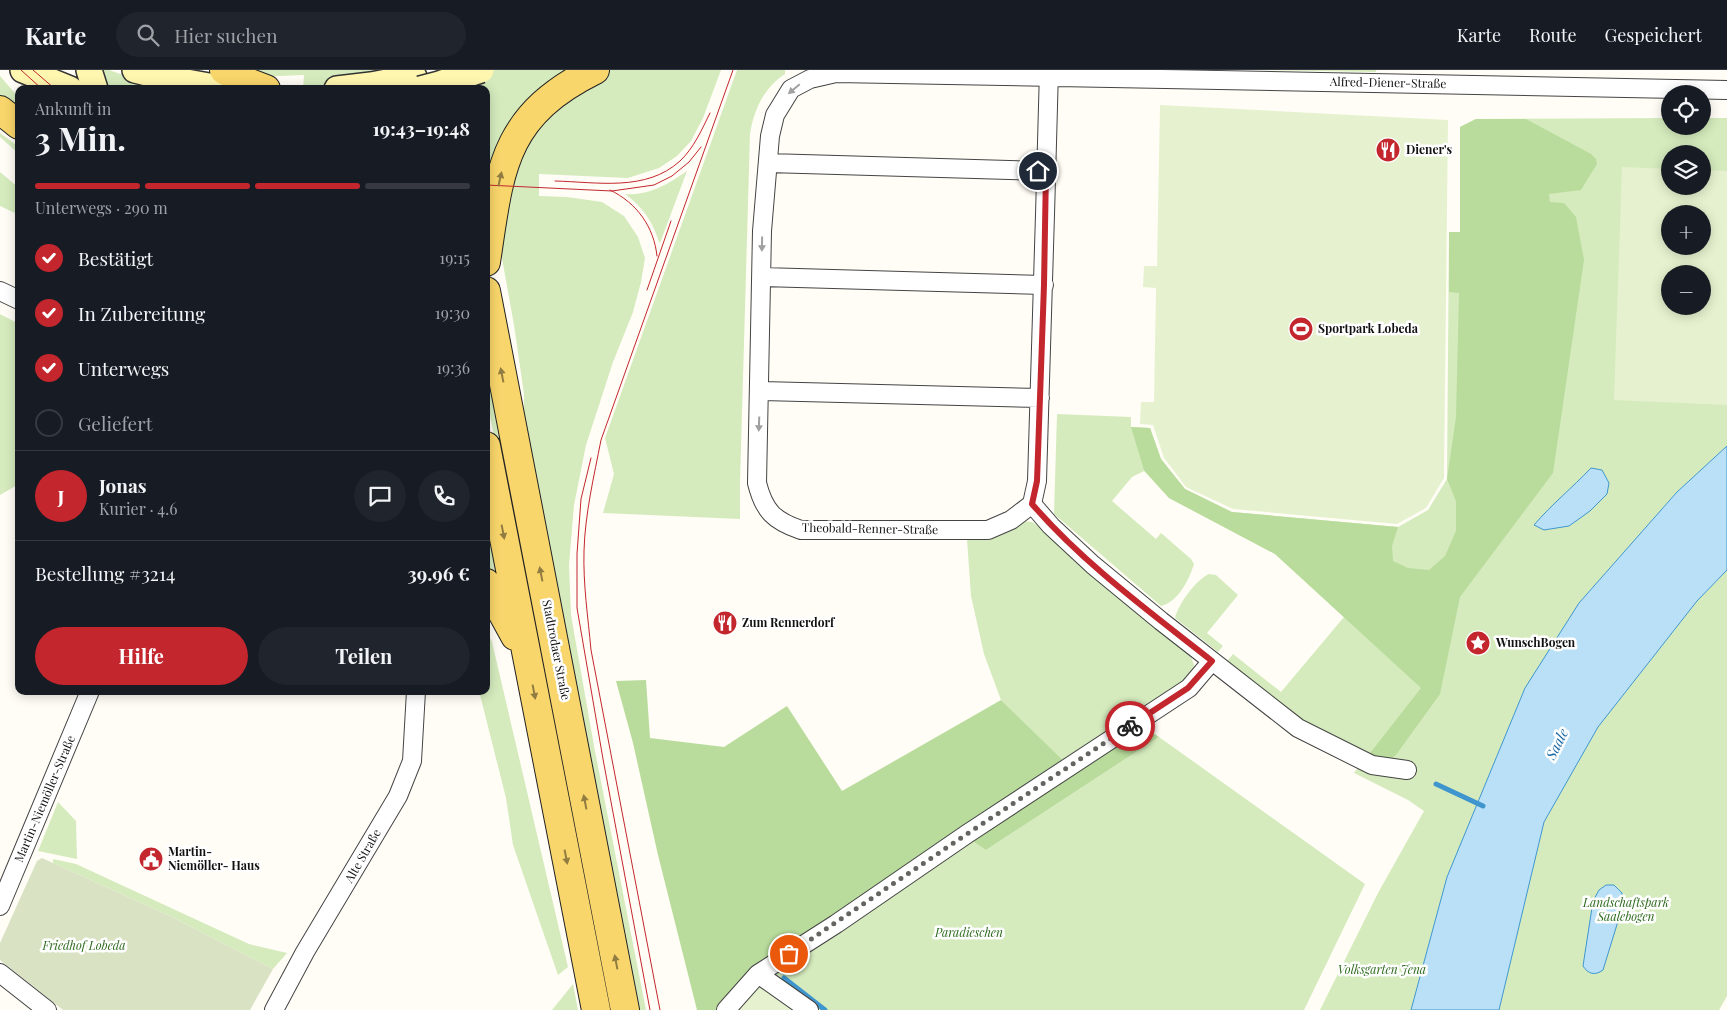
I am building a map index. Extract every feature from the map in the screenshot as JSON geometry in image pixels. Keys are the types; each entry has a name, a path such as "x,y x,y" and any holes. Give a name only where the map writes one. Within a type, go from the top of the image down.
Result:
{"main road":[{"path":"23,70 60,85"},
{"path":"89,70 94,85"},
{"path":"135,70 203,85"},
{"path":"224,70 255,85"},
{"path":"371,85 434,80 481,70"},
{"path":"490,236 502,169 523,125 558,90 594,70"},
{"path":"0,110 15,122"},
{"name":"Stadtrodaer Straße","path":"490,311 625,1010"},
{"path":"490,466 596,1010"},
{"path":"490,589 529,662"}],"street":[{"name":"Theobald-Renner-Straße","path":"1032,504 1012,520 988,530 801,530 784,525 770,514 761,500 757,484 762,231 770,136 775,115 791,89 810,79 836,73 1049,74"},
{"name":"Alfred-Diener-Straße","path":"1049,74 1727,90"},
{"path":"1049,74 1037,481 1032,504 1051,526 1093,565 1304,732 1372,765 1407,770"},
{"path":"768,163 1046,171"},
{"path":"762,277 1044,285"},
{"path":"0,291 15,298"},
{"path":"760,391 1040,398"},
{"path":"726,1010 758,974 836,924 967,834 1188,688 1212,661"},
{"name":"Martin-Niemöller-Straße","path":"0,906 88,695"},
{"name":"Alte Straße","path":"274,1010 305,952 398,796 412,762 416,695"},
{"path":"0,972 47,1010"},
{"path":"758,974 809,1010"}],"green space":[{"path":"96,70 109,70 157,85 107,85 100,80"},
{"path":"243,70 402,70 405,85 303,85 304,75 256,77"},
{"path":"464,70 584,70 549,90 490,206 490,85 465,85"},
{"path":"606,70 721,70 703,118 691,141 677,156 659,168 628,178 539,174 539,196 567,197 602,202 624,216 638,237 645,258 633,312 613,362 586,445 574,505 569,565 571,615 594,746 646,1010 635,1010 524,419 524,394 501,253 500,229 523,138"},
{"path":"737,70 785,70 785,74 771,86 761,100 754,116 750,134 740,519 603,513 614,474 605,438"},
{"path":"1262,70 1376,70 1376,72"},
{"path":"0,76 15,93 15,113 0,101"},
{"name":"Sportpark Lobeda","path":"1160,105 1448,120 1444,478 1426,508 1397,524 1233,509 1186,487 1164,458 1153,425 1140,424 1141,402 1154,402 1156,288 1143,287 1144,266 1157,266"},
{"name":"Volksgarten Jena","path":"1661,118 1661,135 1711,135 1711,118 1727,118 1727,446 1677,492 1579,603 1498,753 1447,877 1411,1010 1320,1010 1378,893 1424,811 1408,800 1354,773 1366,757 1320,736 1224,665 1233,654 1281,692 1344,617 1275,554 1169,498 1144,471 1132,477 1112,501 1156,539 1161,533 1191,559 1194,564 1182,590 1173,600 1161,606 1054,514 1057,414 1131,417 1131,427 1150,428 1161,459 1185,489 1232,512 1398,527 1428,510 1447,479 1449,232 1460,232 1460,127 1476,119"},
{"path":"1476,119 1526,119 1591,154 1596,159 1597,164 1581,190 1549,194 1550,202 1564,203 1576,217 1584,260 1553,473 1460,597 1440,694 1396,755 1388,761 1367,757 1421,688 1275,554 1169,498 1144,470 1131,427 1150,428 1161,459 1185,489 1232,512 1398,527 1392,546 1393,561 1408,568 1429,570 1445,556 1456,531 1456,501 1447,479 1456,417 1459,293 1449,292 1449,232 1460,232 1460,127"},
{"path":"0,133 15,144 15,150 0,137"},
{"path":"1622,167 1661,169 1661,195 1711,195 1711,170 1727,171 1727,405 1614,400"},
{"path":"687,171 660,243 646,215 625,194 650,191 665,185"},
{"path":"0,172 15,185 15,213 0,206"},
{"path":"0,314 15,322 15,486 0,495"},
{"path":"490,367 616,1010 605,1010 490,415"},
{"path":"490,520 504,588 490,577"},
{"path":"1024,521 1032,522 1045,530 1190,654 1194,665 1192,676 1067,764 1001,700 984,654 971,596 967,539 990,537"},
{"name":"Landschaftspark Saalebogen","path":"1727,570 1727,996 1719,1010 1499,1010 1544,822 1598,727 1697,601"},
{"path":"1209,574 1216,575 1238,595 1207,633 1223,646 1218,652 1175,618 1180,606 1189,593 1199,581"},
{"path":"490,638 568,967 558,975 513,845 506,798 480,695 490,695"},
{"path":"646,680 650,738 724,747 787,706 842,791 1001,700 1067,764 719,1010 697,1010 658,855 633,743 616,681"},
{"path":"1142,726 1159,737 986,850 969,839"},
{"name":"Paradieschen","path":"1159,737 1365,884 1304,1010 815,1010 775,977 775,973 969,839 986,850"},
{"path":"58,802 76,821 77,859 38,851"},
{"name":"Friedhof Lobeda","path":"42,858 170,916 273,969 250,1010 63,1010 0,960 0,943 37,861"},
{"path":"53,859 76,864 249,944 287,953 273,969 170,916 53,863"},
{"path":"573,984 578,1010 552,1010"},
{"path":"761,985 801,1010 734,1010"}],"water":[{"name":"Saale","path":"1727,446 1727,570 1697,601 1598,727 1544,822 1499,1010 1411,1010 1447,877 1525,688 1579,603 1677,492"},
{"path":"1591,468 1602,470 1609,483 1607,494 1590,511 1569,526 1544,530 1534,525 1548,510"},
{"path":"1606,885 1614,885 1622,893 1623,905 1603,970 1592,973 1583,966 1593,901 1599,890"}],"waterway":[{"path":"1436,784 1483,806"},
{"path":"784,978 825,1010"}],"tram line":[{"path":"21,70 38,85"},
{"path":"33,70 50,85"},
{"path":"660,1010 591,650 584,576 586,523 601,440 733,70"},
{"path":"555,181 620,183 637,181 667,171 685,156 710,113"},
{"path":"490,185 612,191 654,185 672,176 689,162 701,147"},
{"path":"610,190 620,195 643,217 652,235 657,256"},
{"path":"647,290 671,221"},
{"path":"591,458 581,499 577,554 577,608 650,1010"}],"way so far":[{"path":"789,954 1130,726"}],"place":[{"name":"Diener's","path":"1388,150"},
{"name":"Sportpark Lobeda","path":"1301,329"},
{"name":"Zum Rennerdorf","path":"725,623"},
{"name":"WunschBogen","path":"1478,643"},
{"name":"Martin- Niemöller- Haus","path":"151,859"}],"route":[{"path":"1038,171 1046,171 1044,285 1037,481 1032,504 1051,526 1093,565 1212,661 1188,688 1130,726"}]}
